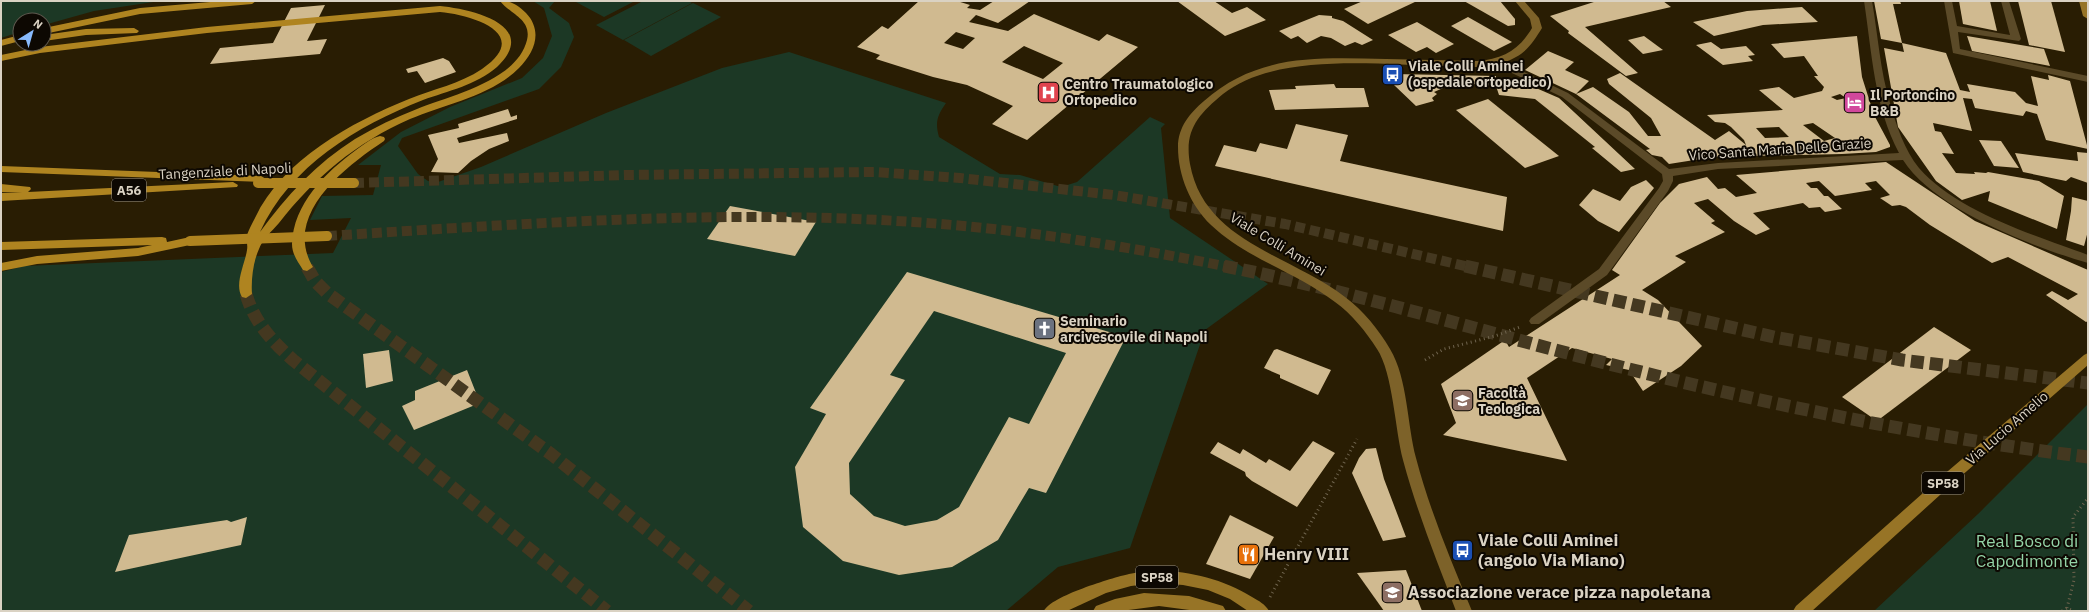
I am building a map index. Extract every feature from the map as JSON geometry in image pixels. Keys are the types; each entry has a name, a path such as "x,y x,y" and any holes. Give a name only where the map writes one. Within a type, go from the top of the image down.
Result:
{"highway":[{"path":"52,29 140,11 252,1"},
{"path":"253,249 292,197 340,155 395,122 476,89 505,74 524,58 529,48 532,28 523,13 504,1"},
{"path":"1,58 40,50 207,30 440,9 456,10 494,22 505,36 505,53 485,71 377,118 338,140 302,167 278,191 258,222 252,236 253,249 244,282 246,294"},
{"path":"52,37 86,32 207,30"},
{"path":"1,43 12,40"},
{"path":"1,49 12,46"},
{"path":"307,267 299,250 300,226 313,197 326,181 368,147 454,97"},
{"path":"1,169 259,181"},
{"name":"Tangenziale di Napoli","path":"1,197 259,181 354,183"},
{"path":"1,188 88,192"},
{"path":"1,246 327,236"},
{"path":"1,267 37,260 138,252 190,241"}],"main road":[{"path":"1498,63 1523,48 1531,39 1536,28 1534,18 1519,1"},
{"path":"2083,1 2088,16"},
{"name":"Viale Colli Aminei","path":"1464,611 1423,504 1404,439 1393,379 1386,353 1364,324 1340,300 1232,236 1215,222 1203,208 1190,188 1185,170 1182,138 1186,127 1194,116 1214,95 1231,84 1267,68 1306,61 1498,63"},
{"name":"Via Lucio Amelio","path":"1801,611 1958,470 2088,358"},
{"name":"SP58","path":"1052,611 1086,593 1108,585 1153,577 1199,581 1223,588 1245,599 1265,605"},
{"name":"SP58","path":"1101,611 1139,600 1157,599 1194,604 1218,611"}],"street":[{"path":"1868,1 1876,59 1889,117 1907,156 1916,171 1952,199 2002,226 2088,259"},
{"path":"1948,1 1956,51 2088,79"},
{"path":"1952,28 2016,39 2005,1"},
{"path":"1498,63 1565,95 1667,174 1668,181 1664,189 1603,272 1535,321"},
{"name":"Vico Santa Maria Delle Grazie","path":"1667,174 1718,166 1907,156"}],"path":[{"path":"1425,360 1444,349 1495,336 1535,321"},
{"path":"1265,605 1357,439"},
{"path":"2062,611 2067,608 2074,580 2073,517 2088,498"},
{"path":"2067,608 2073,611"}],"green space":[{"path":"1,1 160,1 94,11 52,23 52,12 12,12 12,35 1,38"},
{"path":"533,1 555,1 549,8 569,23 574,37 561,67 539,89 402,138 398,146 418,174 428,181 438,182 481,167 606,113 722,68 789,52 946,103 937,123 939,137 1000,174 1020,175 1061,187 1077,182 1150,117 1165,124 1161,128 1170,218 1268,284 1205,330 1130,548 1058,567 1006,611 1,611 1,272 24,266 333,253 351,218 310,220 322,196 373,195 381,165 358,165 401,132 450,107 522,78 543,58 552,36 544,8"},
{"path":"635,1 604,17 576,2"},
{"path":"643,1 688,1 692,3 623,40 596,25"},
{"path":"693,3 721,17 651,56 624,40"},
{"name":"Real Bosco di Capodimonte","path":"2088,404 2088,611 1874,611 1978,514"}],"building":[{"path":"919,1 957,1 970,5 967,8 980,10 994,1 1030,1 998,23 976,15 969,22 1008,31 1034,14 1099,41 1107,34 1138,47 1027,140 992,124 1013,106 967,85 933,77 876,59 880,55 857,47 882,26 888,29","holes":["956,32 975,38 963,49 944,43","1024,46 1063,63 1043,79 1002,62"]},
{"path":"1177,1 1214,1 1232,13 1247,7 1266,20 1225,36"},
{"path":"1363,1 1417,1 1368,24 1344,9"},
{"path":"1464,1 1500,1 1515,19 1515,25 1508,26"},
{"path":"1597,1 1663,1 1671,7 1585,27 1638,73 1626,76 1568,33 1569,31 1550,16"},
{"path":"1874,1 1900,1 1901,4 1893,4 1902,43 1881,39"},
{"path":"1959,1 1990,1 1997,31 1963,24"},
{"path":"2018,1 2051,1 2065,52 2029,45"},
{"path":"325,5 307,41 327,39 320,54 210,64 220,48 273,43 291,8"},
{"path":"1802,7 1818,22 1763,25 1714,36 1693,22 1747,11"},
{"path":"1319,15 1332,16 1332,18 1343,21 1373,40 1362,45 1355,42 1345,46 1331,38 1321,36 1307,43 1298,36 1291,39 1279,31"},
{"path":"1468,17 1512,42 1494,51 1451,26"},
{"path":"1417,22 1454,44 1436,53 1427,47 1416,52 1388,35"},
{"path":"1644,36 1663,50 1643,54 1628,40"},
{"path":"1857,36 1862,77 1874,115 1890,145 1890,147 1876,152 1706,157 1707,158 1669,164 1662,157 1652,155 1646,150 1650,149 1576,94 1593,87 1629,112 1648,136 1661,136 1651,118 1609,84 1607,79 1620,73 1715,140 1729,131 1746,145 1744,140 1731,127 1725,123 1715,122 1707,115 1783,110 1759,90 1779,87 1794,98 1822,91 1824,87 1814,76 1818,76 1804,56 1784,58 1771,44","holes":["1840,94 1846,98 1837,100 1831,97","1813,123 1835,138 1824,141 1803,125","1779,127 1789,137 1765,138 1756,128"]},
{"path":"1967,36 2044,49 2050,66 1972,51"},
{"path":"1711,42 1721,49 1746,46 1755,55 1748,56 1753,61 1723,65 1696,45"},
{"path":"1902,43 1946,53 1960,90 1970,92 1967,84 2015,92 2026,103 2038,106 2031,76 2049,80 2048,75 2070,81 2088,149 2046,140 2037,114 2026,111 2023,116 1975,108 1972,99 1963,98 1972,131 1933,123 1935,131 1941,132 1954,154 1942,153 1956,173 1975,174 1974,172 1988,172 2039,181 2064,196 2057,229 1988,201 1990,191 1962,200 1936,181 1898,127 1884,48 1904,52"},
{"path":"1548,51 1574,62 1565,70 1589,81 1576,94 1525,70"},
{"path":"443,58 449,61 456,72 425,83 417,71 408,73 406,69"},
{"path":"1393,74 1496,76 1496,84 1536,88 1559,98 1635,169 1621,172 1592,148 1595,147 1535,99 1499,95 1496,86 1461,83 1459,81 1434,92 1437,94 1432,98 1434,101 1416,106 1394,85"},
{"path":"1334,84 1336,88 1364,88 1369,107 1275,110 1269,90 1296,89 1295,86"},
{"path":"1488,99 1559,156 1525,168 1456,110"},
{"path":"508,109 511,117 517,115 517,119 457,138 459,143 507,133 509,141 489,149 471,161 458,173 431,172 438,159 428,135 459,128 458,124"},
{"path":"1296,124 1348,135 1340,161 1507,197 1503,231 1215,166 1224,145 1256,152 1260,143 1287,149"},
{"path":"1979,140 2001,141 2019,168 1994,166"},
{"path":"2077,152 2088,153 2088,183 2071,177 2066,181 2023,172 2015,153 2078,161"},
{"path":"1886,162 1975,221 2088,270 2088,321 2086,322 2046,295 2052,291 2068,300 2078,294 2008,257 1992,263 1930,225 1906,207 1900,205 1892,206 1880,198 1890,195 1876,181 1865,183 1872,190 1835,196 1819,181 1806,183 1811,188 1817,188 1824,196 1828,196 1842,209 1825,212 1820,207 1809,208 1803,203 1753,213 1770,229 1756,235 1734,221 1708,199 1694,203 1715,221 1711,223 1725,232 1675,256 1686,262 1642,290 1658,300 1702,346 1681,366 1643,391 1629,370 1606,365 1612,359 1572,348 1527,378 1567,461 1443,435 1456,423 1441,384 1505,340 1509,347 1620,275 1612,270 1660,203 1679,184 1707,177 1718,189 1725,188 1736,197 1757,193 1736,175"},
{"path":"1646,180 1654,188 1619,232 1598,221 1579,205 1593,189 1620,201 1631,187"},
{"path":"2072,197 2088,201 2088,231 2084,246 2066,240"},
{"path":"730,206 816,222 795,256 707,239"},
{"path":"907,272 1126,337 1046,493 1029,488 998,540 952,567 899,575 843,561 803,527 795,467 826,414 810,408","holes":["934,311 1066,353 1029,424 1009,417 959,507 937,520 905,526 874,516 850,494 849,463 905,380 890,375"]},
{"path":"1934,327 1971,350 1877,421 1842,397"},
{"path":"1277,349 1331,370 1318,395 1280,378 1280,375 1264,368 1274,350"},
{"path":"389,350 393,381 366,388 363,354"},
{"path":"467,370 480,403 414,430 402,406 415,400 415,391"},
{"path":"1313,441 1335,453 1297,507 1252,481 1246,476 1245,472 1210,453 1218,442 1240,454 1243,449 1266,463 1269,459 1290,471"},
{"path":"1376,448 1384,479 1406,537 1383,541 1352,473 1359,458 1366,449"},
{"path":"1230,515 1274,537 1250,579 1206,564"},
{"path":"247,517 241,545 115,572 129,535 227,520 231,522"},
{"name":"Associazione verace pizza napoletana","path":"1406,570 1422,611 1384,611 1357,573"}],"tunnel":[{"path":"354,183 626,175 874,172 960,178 1114,195 1285,224 1469,267"},
{"path":"327,236 620,220 767,217 841,218 954,225 1033,234 1112,245 1226,266"},
{"path":"1226,266 1315,286 1648,374 1773,403 1961,439 2088,457"},
{"path":"1465,266 1774,337 1902,360 2088,383"},
{"path":"307,267 315,281 327,293 551,454 749,611"},
{"path":"246,294 249,304 259,322 278,346 293,360 607,611"}],"place":[{"name":"Viale Colli Aminei (ospedale ortopedico)","path":"1393,74"},
{"name":"Centro Traumatologico Ortopedico","path":"1048,92"},
{"name":"Il Portoncino B&B","path":"1854,103"},
{"name":"Seminario arcivescovile di Napoli","path":"1044,329"},
{"name":"Facoltà Teologica","path":"1463,401"},
{"name":"Viale Colli Aminei (angolo Via Miano)","path":"1462,550"},
{"name":"Henry VIII","path":"1248,554"},
{"name":"Associazione verace pizza napoletana","path":"1392,592"}]}
